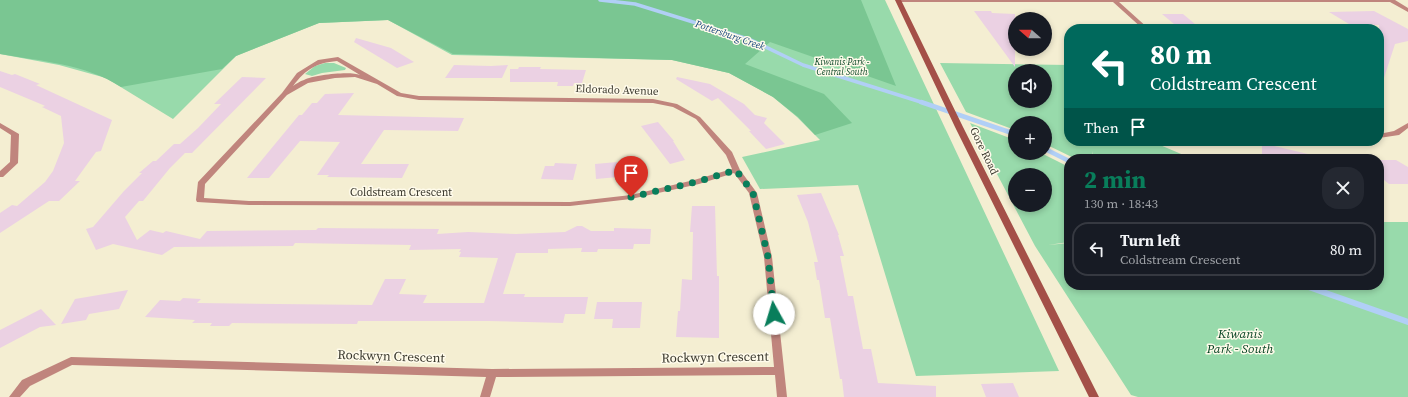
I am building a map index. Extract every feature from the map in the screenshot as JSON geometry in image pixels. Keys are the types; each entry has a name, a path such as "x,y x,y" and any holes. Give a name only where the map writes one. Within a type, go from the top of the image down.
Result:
{"main road":[{"name":"Gore Road","path":"898,0 959,127 1094,397"}],"street":[{"path":"898,0 1391,0 1408,10"},
{"path":"1115,1 1140,24"},
{"name":"Eldorado Avenue","path":"284,94 299,74 320,61 338,60 399,95 419,98 653,101 675,105 698,118 729,154 736,170 753,193 768,257 782,397"},
{"name":"Eldorado Avenue","path":"284,94 306,81 335,76 355,75 379,83"},
{"name":"Coldstream Crescent","path":"284,94 201,184 200,200 256,203 570,204 631,197 696,182 736,170"},
{"path":"0,125 15,134 14,163 0,175"},
{"path":"1384,135 1396,133 1408,125"},
{"name":"Rockwyn Crescent","path":"14,397 26,383 71,361 492,373 779,371"},
{"path":"485,397 492,373"}],"green space":[{"name":"Kiwanis Park - Central South","path":"0,0 885,0 1059,371 916,376 858,185 760,189 742,157 820,140 797,117 773,97 729,73 672,60 452,55 388,20 319,23 236,56 173,119 106,78 59,65 0,54"},
{"path":"0,0 861,0 896,86 770,42 745,64 824,94 852,123 815,135 798,117 773,97 729,73 672,60 453,54 388,20 319,23 236,56 222,69 121,87 107,79 78,68 47,61 0,54"},
{"path":"325,63 334,63 346,68 345,70 312,76 305,74 315,66"},
{"path":"940,63 1008,64 1008,108 1052,108 1052,65 1064,65 1064,146 1162,146 1181,154 1093,154 1092,151 1092,154 1066,154 1052,147 1052,116 1008,116 1008,127 966,112"},
{"name":"Kiwanis Park - South","path":"970,123 1008,137 1008,160 1052,160 1052,158 1064,164 1064,243 1048,245 1064,243 1064,290 1384,290 1384,222 1408,222 1408,397 1138,397 1131,395 1035,246 1017,212 1052,212 1052,168 1008,168 1008,195"}],"building":[{"path":"974,11 991,11 992,13 1008,14 1008,56 1015,56 1015,64 1013,64"},
{"path":"1374,11 1408,29 1408,41 1395,44 1384,78 1384,24 1349,24 1329,12"},
{"path":"1162,14 1183,14 1195,24 1174,24"},
{"path":"356,38 391,48 414,62 397,68 354,42"},
{"path":"454,65 508,65 502,78 445,78"},
{"path":"519,67 586,70 582,83 574,83 573,86 557,86 558,82 510,82 510,69 518,69"},
{"path":"0,71 12,75 15,74 40,84 36,85 112,120 101,151 96,152 75,181 80,181 59,201 49,201 0,233 0,213 12,205 17,206 45,182 53,171 64,143 61,116 42,107 45,106 43,105 0,87"},
{"path":"242,77 266,78 192,153 185,153 170,168 143,201 139,201 125,217 137,240 150,230 163,233 166,231 200,239 207,231 316,230 318,228 439,229 437,234 468,232 516,234 565,232 577,226 582,226 591,231 614,231 614,228 651,229 650,244 634,244 633,249 598,249 597,252 581,252 582,248 548,249 548,253 516,253 503,294 525,294 524,297 588,297 585,314 565,314 563,323 489,321 358,321 357,324 232,323 229,326 210,326 212,323 192,323 195,320 145,317 160,300 180,301 183,298 201,299 197,303 372,305 385,279 406,279 399,294 427,295 423,303 484,303 498,258 459,257 461,252 459,252 461,249 409,250 411,245 295,243 293,246 174,247 162,255 113,244 96,250 86,229 93,227 124,191 142,173 139,173 153,161 156,161 174,144 180,144 198,128 221,104 214,104"},
{"path":"677,77 710,84 744,104 755,115 767,118 764,123 785,144 766,149 749,131 751,131 718,98 712,101 676,79"},
{"path":"354,93 338,115 464,118 458,131 384,130 361,164 409,164 402,178 327,177 329,175 317,175 340,142 300,141 269,178 247,178 299,115 302,115 312,103 317,103 325,94"},
{"path":"658,122 674,141 685,160 670,164 641,126"},
{"path":"1262,146 1275,146 1308,154 1262,154"},
{"path":"1384,160 1396,160 1408,167 1408,184 1389,184 1384,180"},
{"path":"617,162 618,177 596,179 595,164"},
{"path":"555,163 577,164 573,180 541,179 545,166 554,166"},
{"path":"821,193 839,235 844,256 840,256 848,296 853,296 863,349 871,349 878,383 936,386 936,397 844,397 830,318 825,318 819,280 817,280 814,262 818,262 808,222 797,195"},
{"path":"692,206 715,206 717,276 719,276 719,338 676,337 678,311 680,311 682,279 692,280 693,232 690,232"},
{"path":"128,290 119,309 89,314 86,320 61,324 75,299"},
{"path":"597,302 642,302 640,328 612,328 613,319 594,319"},
{"path":"41,309 56,325 40,327 0,348 0,330"},
{"path":"1013,383 1019,397 986,397 981,384"}],"waterway":[{"name":"Pottersburg Creek","path":"600,0 635,4 751,40 803,65 923,103"},
{"name":"Pottersburg Creek","path":"923,103 1008,132"},
{"name":"Pottersburg Creek","path":"1052,152 1064,158"},
{"name":"Pottersburg Creek","path":"1317,290 1408,322"}],"route":[{"path":"631,197 696,182 736,170 753,193 768,257 774,314"}]}
